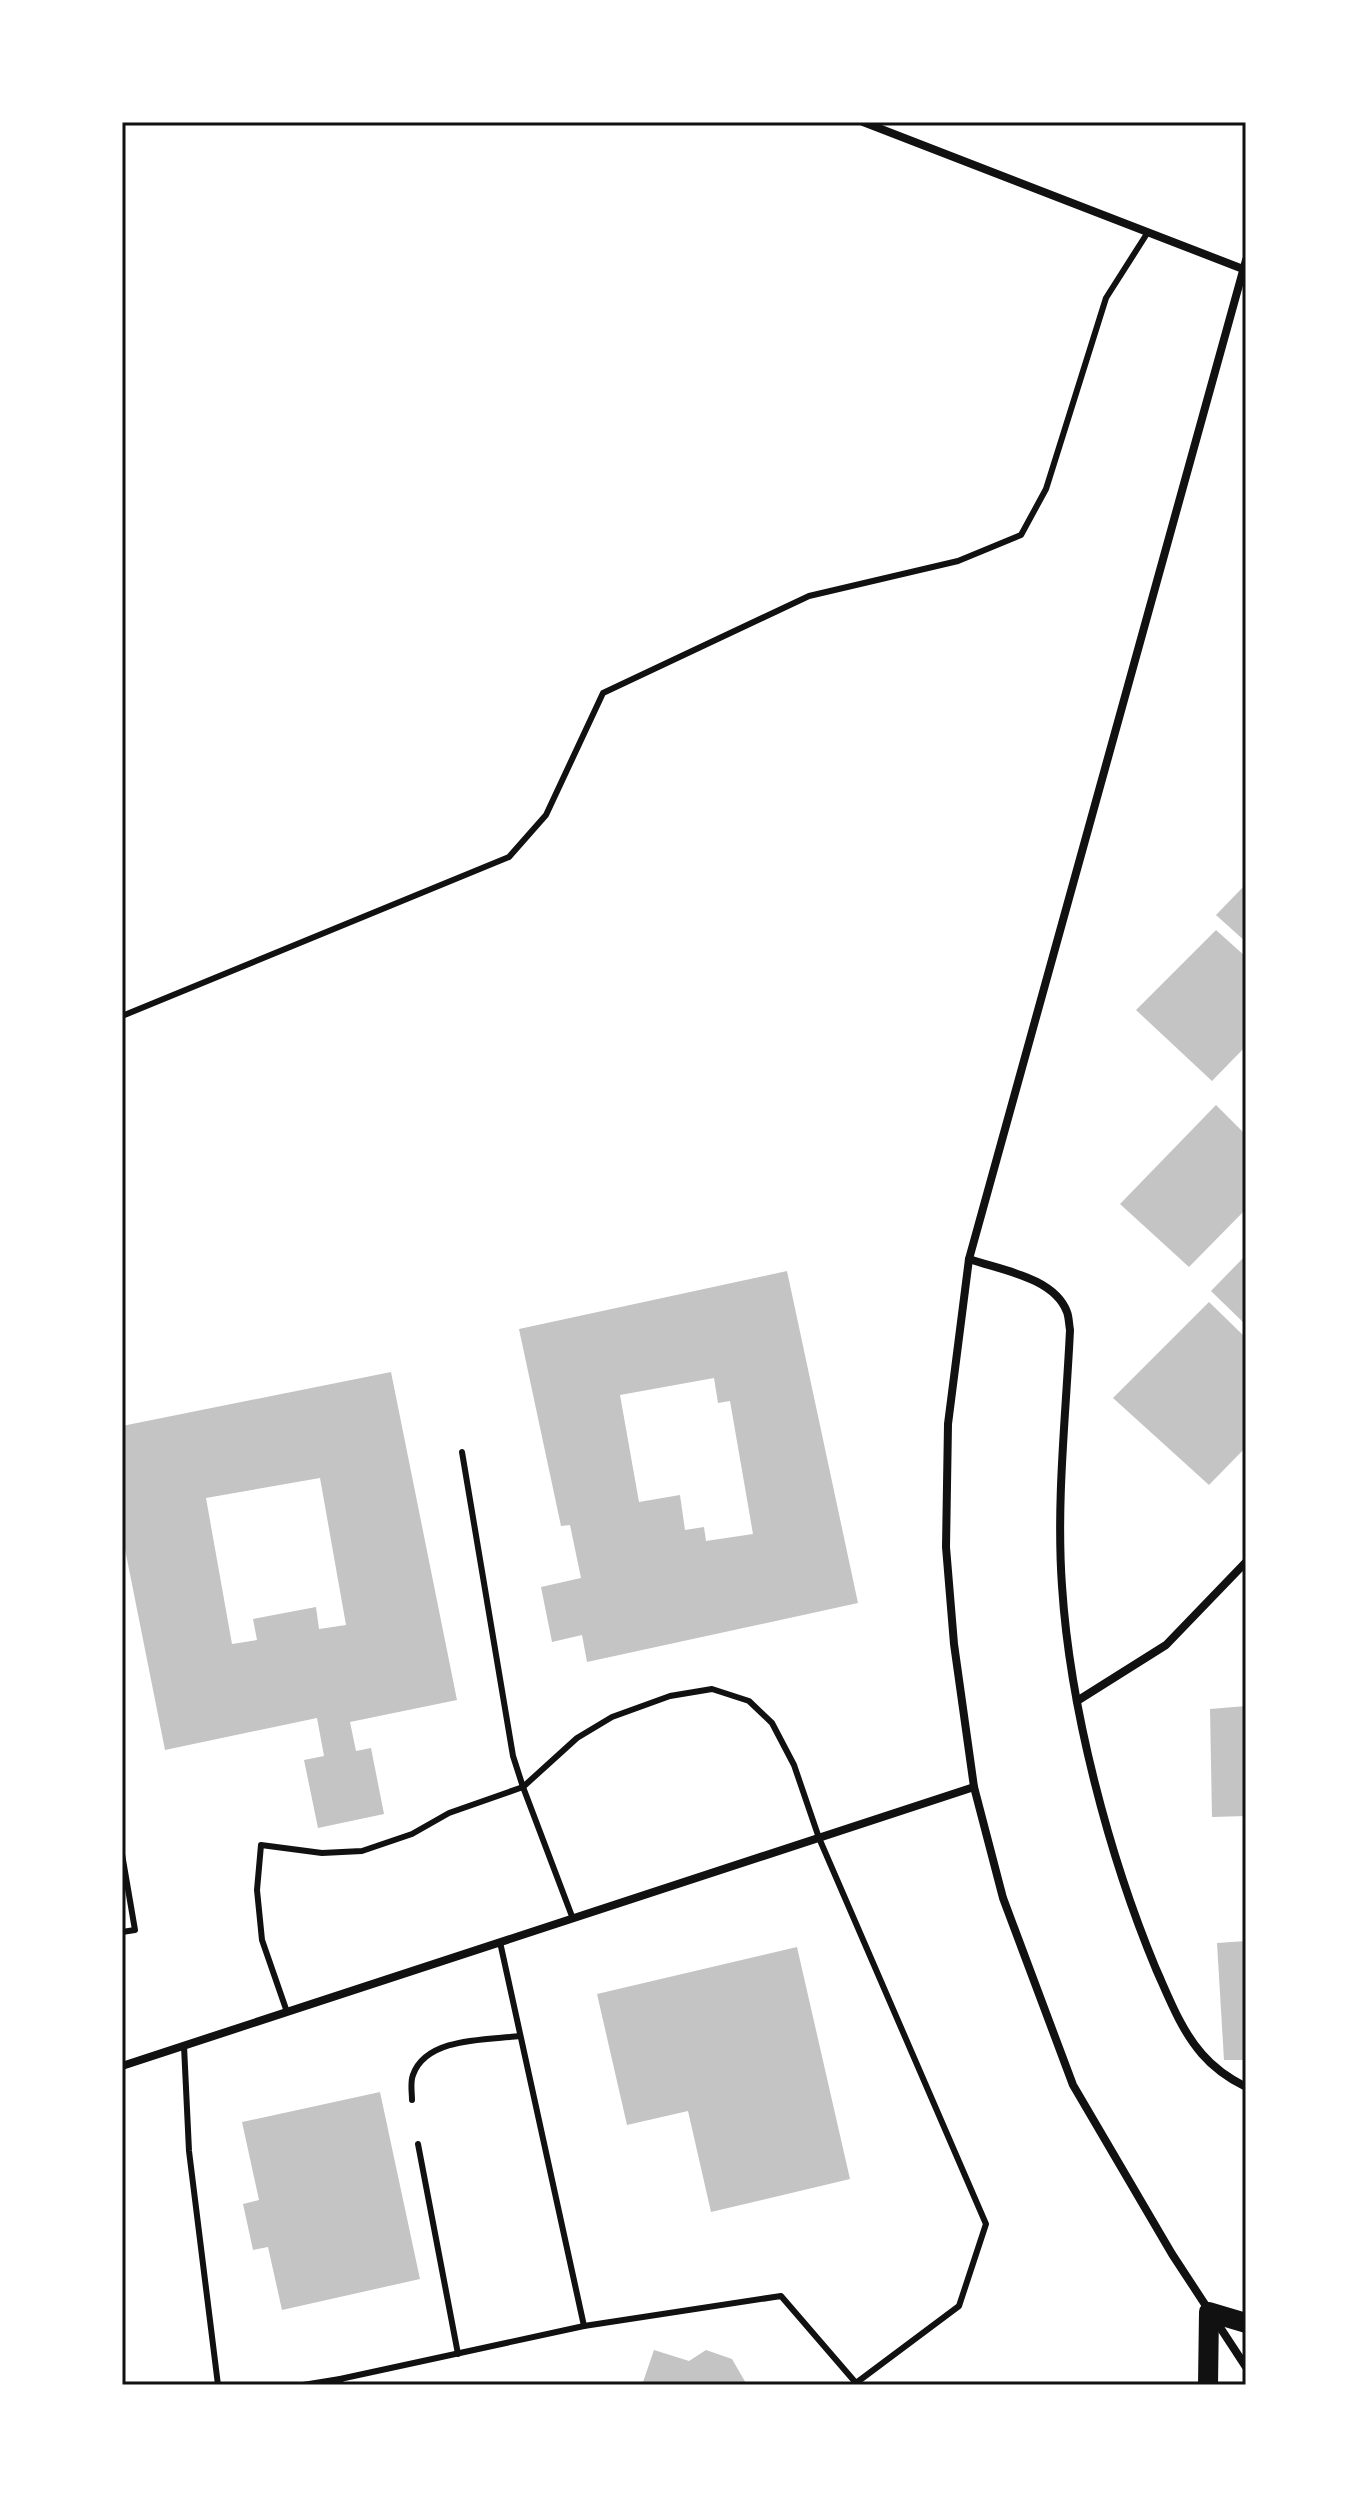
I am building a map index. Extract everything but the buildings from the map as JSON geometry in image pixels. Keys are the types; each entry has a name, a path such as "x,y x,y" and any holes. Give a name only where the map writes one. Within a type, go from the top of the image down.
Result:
{"main road":[{"path":"1208,2385 1209,2312 1246,2323"}],"street":[{"path":"863,122 1148,232 1244,265 969,1259 948,1424 946,1547 958,1684 974,1787 1003,1898 1073,2085 1172,2254 1246,2367"},
{"path":"969,1259 1035,1281 1054,1293 1067,1311 1070,1330 1060,1539 1062,1590 1077,1701 1105,1818 1139,1928 1175,2013 1202,2054 1232,2080 1246,2087"},
{"path":"1077,1701 1166,1645 1246,1562"},
{"path":"122,2066 974,1787"}],"lane":[{"path":"122,1016 509,857 546,815 603,693 809,596 958,561 1021,535 1046,489 1106,298 1148,232"},
{"path":"462,1452 513,1756 573,1919"},
{"path":"287,2012 262,1940 257,1890 261,1845 322,1853 362,1851 412,1834 449,1813 523,1787 577,1738 612,1717 670,1696 712,1689 749,1701 772,1723 794,1765 819,1838 986,2224 959,2306 856,2383 781,2296 584,2326 341,2382 303,2385"},
{"path":"122,1854 135,1930 122,1932"},
{"path":"500,1942 584,2326"},
{"path":"412,2100 411,2078 420,2061 436,2051 453,2044 520,2036"},
{"path":"184,2046 189,2151 218,2385"},
{"path":"418,2144 458,2354"}]}
